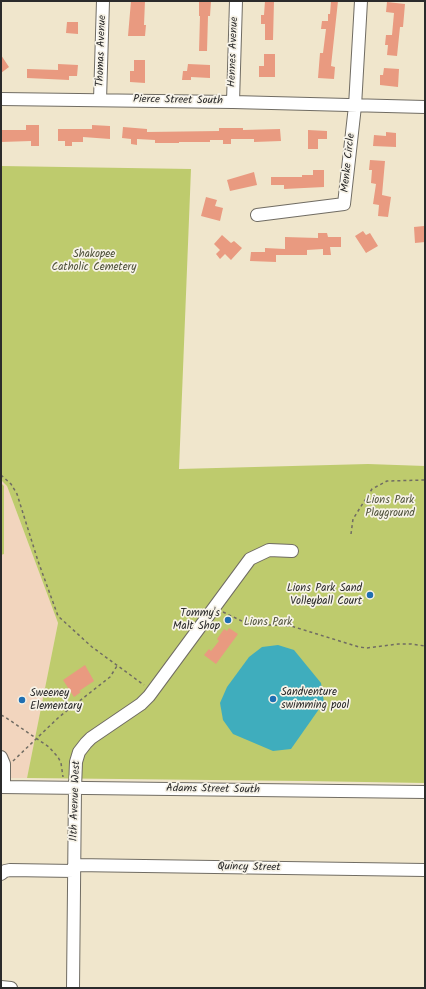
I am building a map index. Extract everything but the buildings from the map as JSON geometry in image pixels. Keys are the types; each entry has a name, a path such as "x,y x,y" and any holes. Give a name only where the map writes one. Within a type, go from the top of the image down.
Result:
{"street":[{"name":"Thomas Avenue","path":"100,100 103,1"},
{"name":"Hennes Avenue","path":"232,102 236,1"},
{"path":"355,106 361,1"},
{"name":"Pierce Street South","path":"1,99 232,102 425,107"},
{"name":"Menke Circle","path":"257,216 344,204 355,106"},
{"name":"11th Avenue West","path":"73,988 74,868 69,788 79,752 91,738 146,700 250,559 269,550 292,551"},
{"path":"2,787 5,760"},
{"name":"Adams Street South","path":"2,787 425,792"},
{"name":"Quincy Street","path":"1,874 10,870 74,868 425,870"},
{"path":"1,987 11,988"}],"path":[{"path":"1,475 11,484 17,494 38,561 58,616 92,647 147,687"},
{"path":"351,534 354,519 372,489 387,481 425,480"},
{"path":"215,606 223,612 248,624 291,626 359,647 367,648 398,644 425,646"},
{"path":"5,760 36,738 59,717 110,677 117,666"},
{"path":"1,715 50,747 58,757 69,788"}],"shaded area":[{"name":"Sweeney Elementary","path":"1,480 7,486 58,623 27,778 1,778"}],"green space":[{"name":"Lions Park","path":"1,166 191,169 179,469 368,464 425,466 425,783 27,778 58,623 7,486 1,480"},
{"path":"1,483 4,486 4,554 1,555"}],"water":[{"name":"Sandventure swimming pool","path":"278,645 294,650 321,683 324,702 291,749 273,751 233,734 223,720 220,703 227,687 249,657 262,647"}],"place":[{"name":"Lions Park Sand Volleyball Court","path":"370,595"},
{"name":"Tommy's Malt Shop","path":"228,620"},
{"name":"Sandventure swimming pool","path":"273,699"},
{"name":"Sweeney Elementary","path":"22,700"}],"park label":[{"name":"Shakopee Catholic Cemetery","path":"94,261"},
{"name":"Lions Park Playground","path":"390,507"}]}
